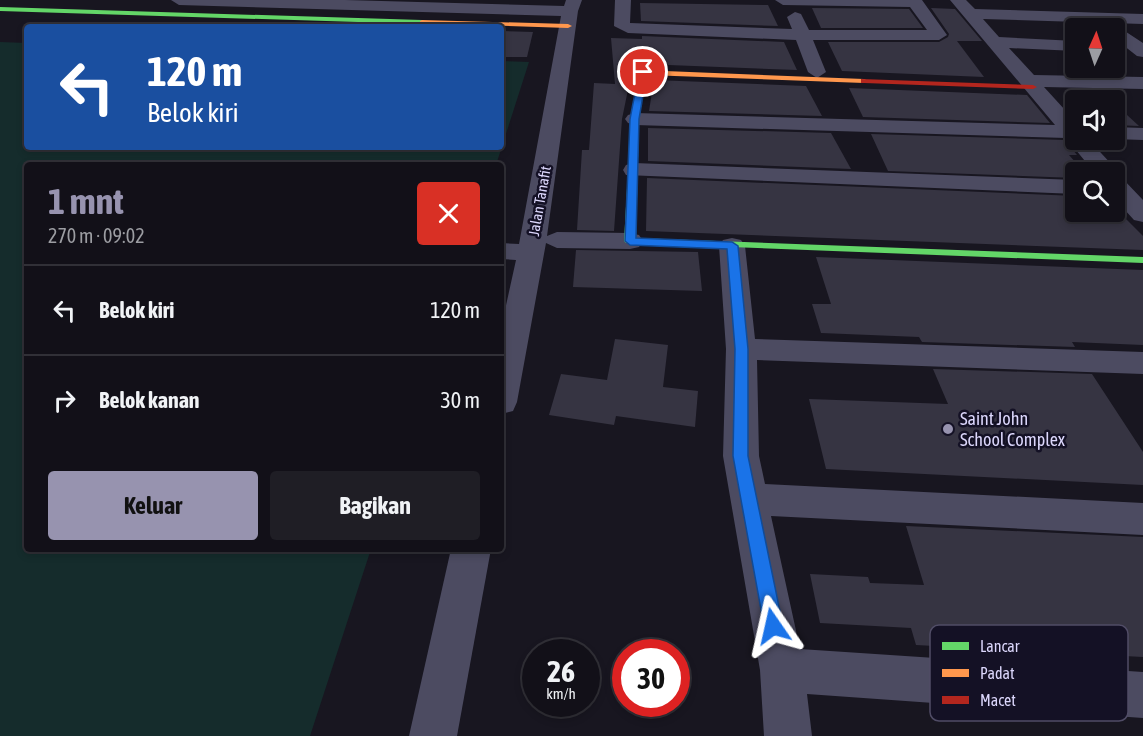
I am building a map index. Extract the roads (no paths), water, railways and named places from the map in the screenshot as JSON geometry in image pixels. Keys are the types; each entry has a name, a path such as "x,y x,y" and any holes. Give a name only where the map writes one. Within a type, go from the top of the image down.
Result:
{"street":[{"path":"179,0 315,4 501,17"},
{"path":"623,0 624,27 802,35 939,35 915,1 783,0"},
{"path":"788,0 817,72"},
{"path":"958,0 1065,124"},
{"path":"265,17 281,3"},
{"path":"303,18 315,4"},
{"path":"0,9 303,18 501,17 571,12"},
{"name":"Jalan Tanafit","path":"504,387 531,253 571,12"},
{"path":"971,14 1100,18"},
{"path":"1125,19 1143,19"},
{"path":"1125,38 1141,50"},
{"path":"994,42 1065,45"},
{"path":"1125,48 1141,50"},
{"path":"630,241 635,119 641,74 647,71 1033,87 1143,95"},
{"path":"1033,87 1143,83"},
{"path":"635,119 1065,135"},
{"path":"1125,133 1143,134"},
{"path":"1088,150 1099,162"},
{"path":"634,170 1065,187"},
{"path":"1125,192 1143,215"},
{"path":"557,240 1143,260"},
{"path":"732,246 741,349 741,456 782,670 788,736"},
{"path":"504,251 531,253"},
{"path":"741,349 1143,363"},
{"path":"748,499 1143,519"},
{"path":"433,736 470,552"},
{"path":"782,670 930,680"},
{"path":"1128,694 1143,695"}],"place":[{"name":"Saint John School Complex","path":"948,429"}]}
